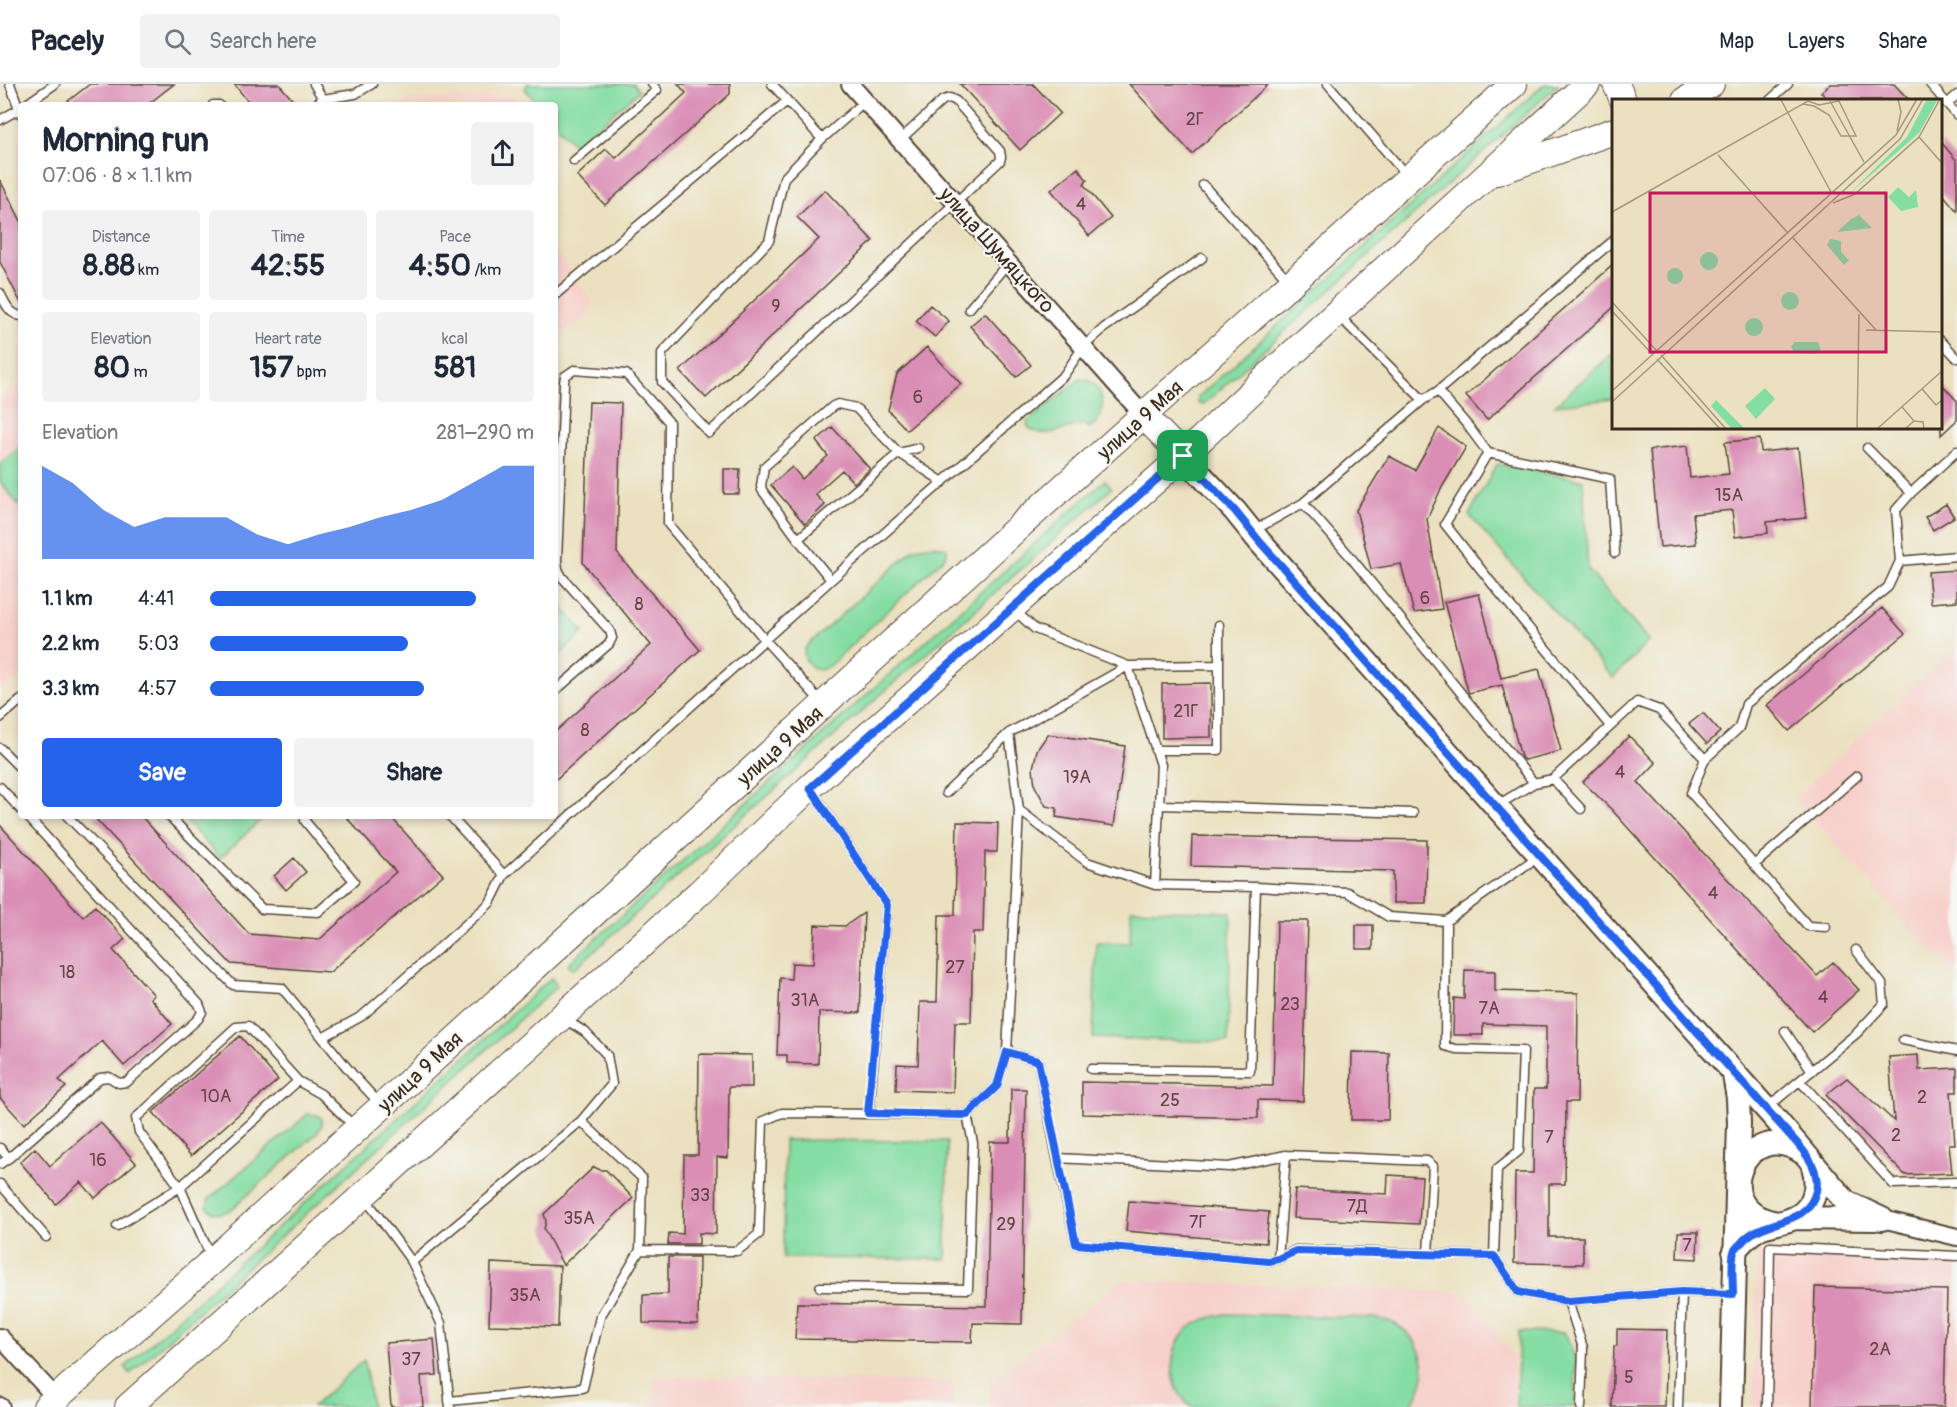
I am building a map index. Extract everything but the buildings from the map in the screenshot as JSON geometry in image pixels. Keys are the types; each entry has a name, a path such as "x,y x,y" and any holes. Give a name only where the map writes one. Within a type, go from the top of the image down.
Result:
{"main road":[{"path":"128,1407 699,893 810,788 1183,456 1587,84"},
{"path":"1616,84 1623,99"},
{"name":"улица 9 Мая","path":"55,1404 825,706 1024,522 1292,284 1511,85"},
{"path":"1488,175 1612,132"},
{"path":"1144,416 1183,456"}],"street":[{"name":"улица Шумяцкого","path":"850,84 1144,416"},
{"path":"1183,456 1235,511 1846,1202 1882,1219 1957,1237"},
{"path":"1731,1407 1739,1123 1734,1075"},
{"path":"1734,1251 1747,1236 1761,1228 1786,1220 1805,1211 1813,1201 1817,1188 1816,1176 1808,1158 1794,1146 1769,1143 1757,1148 1747,1156 1737,1177 1741,1201 1756,1217 1786,1220 1882,1219"},
{"path":"0,1336 55,1404"}],"lane":[{"path":"10,84 18,102"},
{"path":"31,102 55,84"},
{"path":"314,84 323,99"},
{"path":"319,102 323,99 355,94 372,84"},
{"path":"574,161 657,90 652,84"},
{"path":"772,84 822,140"},
{"path":"1328,84 1409,178"},
{"path":"1771,99 1788,84"},
{"path":"1930,84 1957,115"},
{"path":"1947,104 1957,95"},
{"path":"866,101 784,178 769,241 662,353 662,382 709,433 1000,161 1001,157 1000,151 956,101 950,98 944,100 900,140"},
{"path":"558,292 787,101"},
{"path":"0,120 18,111"},
{"path":"1203,185 1292,284"},
{"path":"1252,532 1303,503 1423,400 1438,392 1612,242"},
{"path":"324,1037 362,1016 490,903 504,875 831,580 1064,375 1083,347 1104,328 1202,258"},
{"path":"969,309 1008,263"},
{"path":"0,293 7,307 18,315"},
{"path":"1337,314 1423,400"},
{"path":"1942,341 1957,358"},
{"path":"558,516 565,376 574,370 627,374 669,422 668,524 765,640 825,706"},
{"path":"1438,392 1488,453 1610,479 1615,553"},
{"path":"831,580 762,490 762,471 833,405 856,408 899,453 943,482"},
{"path":"798,539 899,453 918,448"},
{"path":"1867,448 1911,493"},
{"path":"1826,927 1808,926 1690,793 1705,759 1739,728 1746,704 1888,588 1900,561 1896,510 1957,451"},
{"path":"1488,453 1445,524 1610,726"},
{"path":"1303,503 1348,554 1534,783"},
{"path":"1900,561 1957,556"},
{"path":"558,569 562,577 610,631 612,638 609,644 558,689"},
{"path":"1013,609 1035,629 1128,666 1219,665"},
{"path":"1155,750 1219,750 1219,625"},
{"path":"946,793 1009,733 1128,666"},
{"path":"1128,666 1161,765 1155,885"},
{"path":"1495,807 1534,783 1553,779 1637,702 1659,710 1705,759"},
{"path":"0,718 18,703"},
{"path":"640,1250 737,1251 759,1234 763,1121 782,1113 967,1115 997,1086 1007,1052 1019,810 1009,733"},
{"path":"0,748 18,766"},
{"path":"1754,866 1857,776"},
{"path":"1553,779 1581,809"},
{"path":"0,787 18,807"},
{"path":"810,788 887,905 868,1113"},
{"path":"1160,805 1413,813"},
{"path":"1019,810 1087,862 1155,885 1347,892 1389,916 1446,921 1539,856"},
{"path":"0,1164 100,1078 109,1077 119,1083 128,1082 198,1019 202,1012 199,1004 30,819"},
{"path":"70,819 233,985 282,988 353,1075 383,1107"},
{"path":"172,819 262,909 318,912 354,881 305,819"},
{"path":"453,819 504,875"},
{"path":"1091,1069 1250,1071 1256,888"},
{"path":"1446,921 1445,1046 1456,1049 1523,1051 1520,1151 1497,1169 1494,1256 1518,1292 1568,1301 1682,1292 1733,1294"},
{"path":"1765,1109 1857,1033 1884,1004 1882,984 1856,950"},
{"path":"412,1262 581,1121 612,1084 607,1055 585,1032 561,1017"},
{"path":"212,1261 180,1186 139,1132 136,1118 236,1027 248,1026 298,1081 321,1094 358,1129"},
{"path":"1785,1031 1812,1071"},
{"path":"1903,1040 1957,1051"},
{"path":"1007,1052 1038,1061 1076,1244 1269,1261 1296,1251 1494,1256"},
{"path":"117,1226 180,1186 298,1081"},
{"path":"1800,1081 1893,1184 1957,1182"},
{"path":"820,1287 968,1289 973,1143 967,1115"},
{"path":"363,1196 412,1262 441,1323 450,1404 583,1388 600,1317 640,1250 642,1178 581,1121"},
{"path":"0,1148 9,1158"},
{"path":"1057,1158 1229,1167 1286,1155 1427,1161 1433,1166 1428,1254"},
{"path":"1278,1259 1286,1155"},
{"path":"0,1184 46,1237"},
{"path":"1767,1407 1770,1247 1957,1256"},
{"path":"1678,1407 1682,1292"},
{"path":"1568,1301 1583,1348 1581,1407"}],"shaded area":[{"path":"514,96 519,102 404,102 410,99"},
{"path":"558,255 592,301 587,317 558,336"},
{"path":"18,385 18,677 0,692 0,400"},
{"path":"1957,647 1957,971 1923,942 1794,798"},
{"path":"1757,1250 1957,1259 1957,1407 1753,1407"},
{"path":"1123,1280 1464,1292 1514,1355 1513,1407 989,1407 990,1381"},
{"path":"653,1377 954,1382 954,1407 653,1407"}],"green space":[{"path":"527,84 633,84 639,91 575,146 558,127 558,102 536,102 525,89"},
{"path":"1545,84 1559,84 1203,405 1198,403 1198,397"},
{"path":"1612,354 1612,399 1555,405"},
{"path":"1080,379 1095,385 1102,399 1100,415 1096,422 1089,428 1085,424 1048,433 1041,433 1028,427 1027,422"},
{"path":"18,449 18,504 0,482 0,464"},
{"path":"1497,464 1583,480 1588,570 1649,641 1613,678 1469,515"},
{"path":"1105,480 1112,488 573,970 568,964"},
{"path":"934,545 947,548 943,559 829,666 821,670 813,668 808,663 805,648 915,548"},
{"path":"558,603 584,632 558,656"},
{"path":"184,819 262,819 220,858"},
{"path":"1131,909 1231,912 1228,1042 1093,1038 1096,942 1130,943"},
{"path":"551,978 557,986 130,1374 125,1367"},
{"path":"308,1114 318,1115 322,1119 318,1132 232,1209 218,1213 209,1209 207,1206 209,1199"},
{"path":"784,1140 947,1141 946,1259 783,1258"},
{"path":"1225,1314 1373,1318 1395,1324 1411,1337 1420,1354 1424,1373 1419,1392 1408,1407 1192,1407 1178,1390 1174,1379 1173,1356 1182,1335 1190,1327"},
{"path":"1519,1332 1565,1333 1576,1360 1574,1407 1516,1407"},
{"path":"364,1360 372,1407 312,1407"}],"route":[{"path":"1183,456 1235,511 1260,542 1812,1163 1817,1188 1813,1201 1805,1211 1795,1218 1761,1228 1747,1236 1734,1251 1733,1294 1682,1292 1568,1301 1518,1292 1494,1256 1296,1251 1269,1261 1076,1244 1038,1061 1007,1052 997,1086 967,1115 868,1113 887,905 810,788 1183,456"}]}
